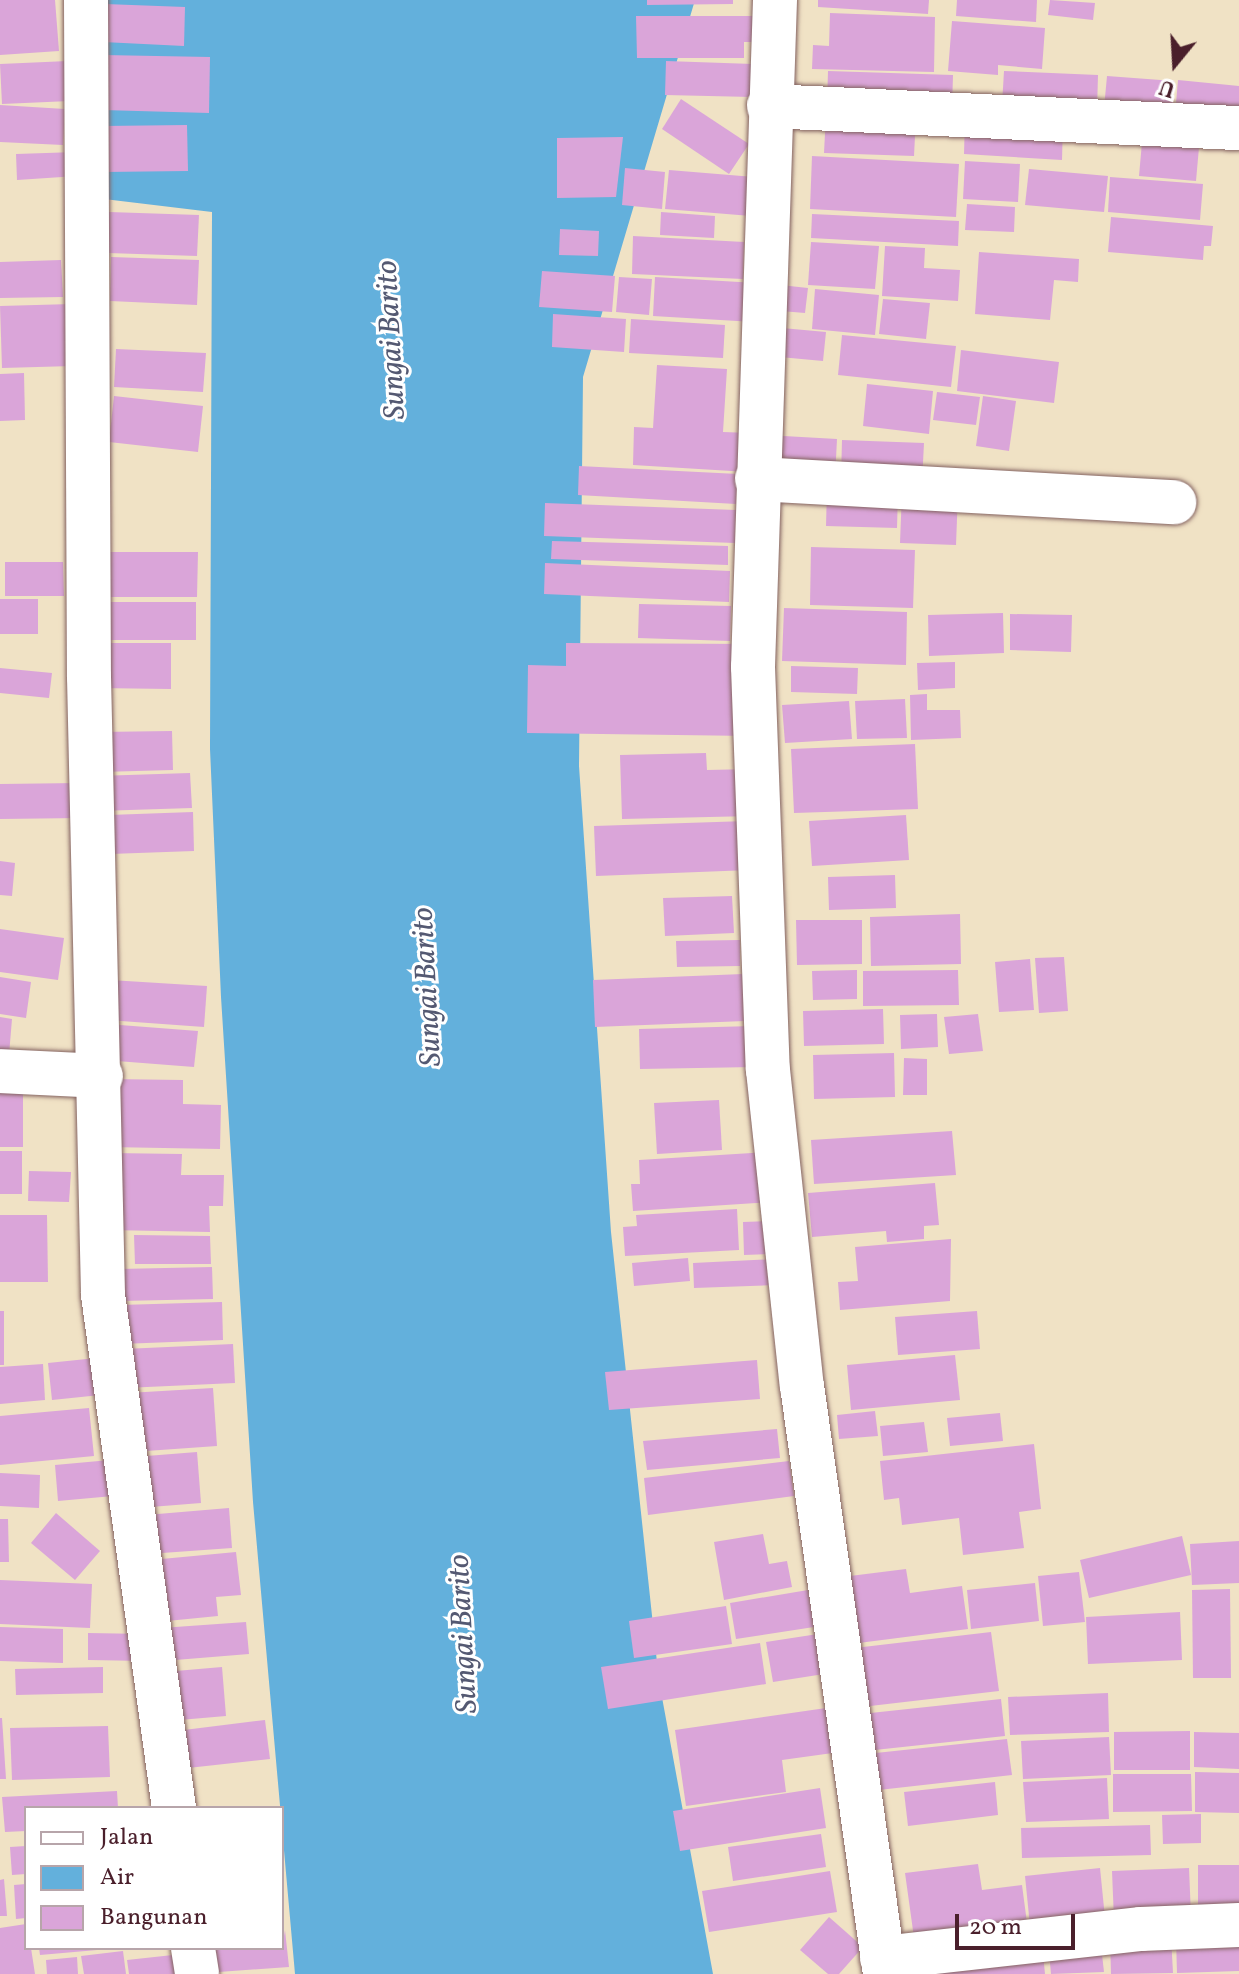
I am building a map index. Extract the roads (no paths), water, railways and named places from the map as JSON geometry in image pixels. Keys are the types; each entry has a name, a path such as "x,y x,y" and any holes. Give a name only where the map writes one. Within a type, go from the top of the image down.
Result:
{"street":[{"path":"86,0 89,677 101,1076 103,1295 174,1806"},
{"path":"775,0 769,106 770,255 757,479 753,667 768,1070 802,1386 884,1966 1141,1929 1239,1925"},
{"path":"769,106 1239,128"},
{"path":"757,479 1174,502"},
{"path":"0,1071 101,1076"},
{"path":"193,1950 197,1974"}],"water":[{"name":"Sungai Barito","path":"98,0 695,0 583,377 579,766 611,1232 659,1681 713,1974 295,1974 284,1850 284,1806 280,1806 253,1502 221,997 210,749 212,212 104,199"}]}
